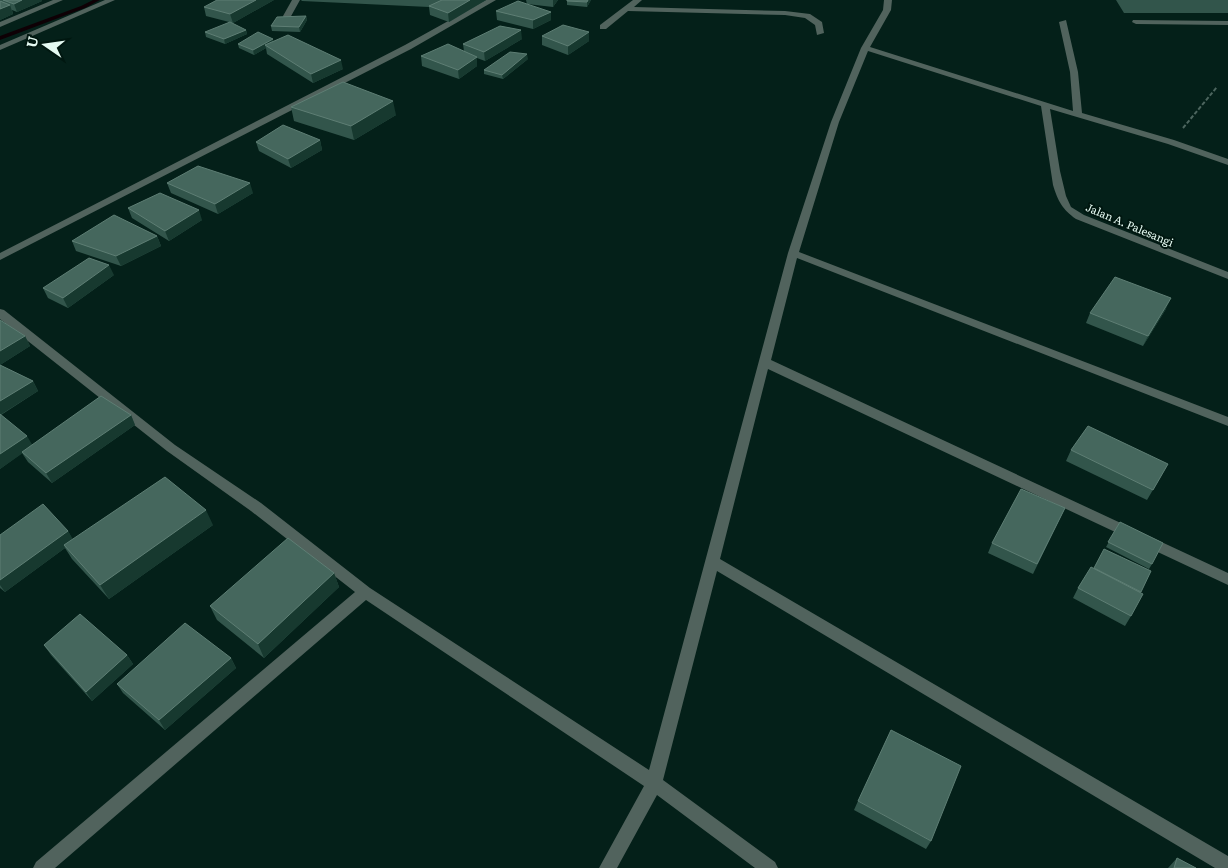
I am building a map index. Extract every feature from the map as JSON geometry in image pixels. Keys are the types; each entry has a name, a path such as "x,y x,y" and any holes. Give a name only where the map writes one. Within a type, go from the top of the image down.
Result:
{"street":[{"path":"0,25 60,0"},
{"path":"0,48 111,0"},
{"path":"287,16 296,0"},
{"path":"0,257 408,47 492,0"},
{"path":"603,27 638,0"},
{"path":"608,868 654,783 793,253 835,122 865,48 887,10 888,0"},
{"path":"627,9 785,13 807,16 819,24 820,34"},
{"path":"1064,22 1074,72 1078,115"},
{"path":"1136,22 1228,23"},
{"path":"865,48 1171,142 1228,162"},
{"name":"Jalan A. Palesangi","path":"1045,104 1058,187 1064,204 1070,210 1080,217 1171,255 1228,276"},
{"path":"793,253 1228,422"},
{"path":"0,313 171,448 256,507 366,592 654,783 768,868"},
{"path":"764,362 1228,579"},
{"path":"712,561 1228,866"},
{"path":"42,868 366,592"}],"path":[{"path":"1171,142 1217,87"}],"building":[{"path":"3,0 22,0 14,4"},
{"path":"217,0 256,0 230,14 204,7"},
{"path":"442,0 470,0 448,13 429,6"},
{"path":"567,0 588,0 587,2"},
{"path":"0,1 10,5 0,9"},
{"path":"518,1 551,12 533,20 496,11"},
{"path":"306,16 299,27 271,26 277,17"},
{"path":"230,22 246,30 224,39 205,32"},
{"path":"563,25 589,32 568,46 542,36"},
{"path":"500,26 521,30 484,52 463,44"},
{"path":"258,32 273,39 253,50 238,44"},
{"path":"288,35 341,60 311,74 265,45"},
{"path":"448,44 477,57 458,70 421,56"},
{"path":"510,52 527,54 502,75 484,70"},
{"path":"343,82 393,101 351,126 291,107"},
{"path":"283,125 320,140 288,159 256,142"},
{"path":"198,166 250,183 215,204 167,183"},
{"path":"160,193 199,210 165,231 128,208"},
{"path":"114,215 157,236 116,256 72,241"},
{"path":"89,258 109,265 63,298 43,288"},
{"path":"1115,277 1171,298 1148,336 1090,313"},
{"path":"0,320 25,336 0,351"},
{"path":"0,365 33,381 0,401"},
{"path":"101,396 131,415 46,473 22,452"},
{"path":"0,414 27,436 0,454"},
{"path":"1088,426 1168,464 1153,490 1071,450"},
{"path":"165,477 206,510 100,585 64,545"},
{"path":"1021,489 1065,508 1037,564 992,543"},
{"path":"43,504 68,531 0,580 0,535"},
{"path":"1120,522 1163,543 1152,564 1108,542"},
{"path":"288,538 334,573 258,644 210,606"},
{"path":"1104,549 1151,571 1141,592 1094,568"},
{"path":"1091,567 1143,594 1131,616 1078,588"},
{"path":"80,614 127,655 86,692 44,645"},
{"path":"185,623 231,658 159,720 117,684"},
{"path":"891,730 961,766 931,841 858,801"},
{"path":"1177,858 1196,868 1174,868"}],"waterway":[{"path":"0,38 97,0"}]}
